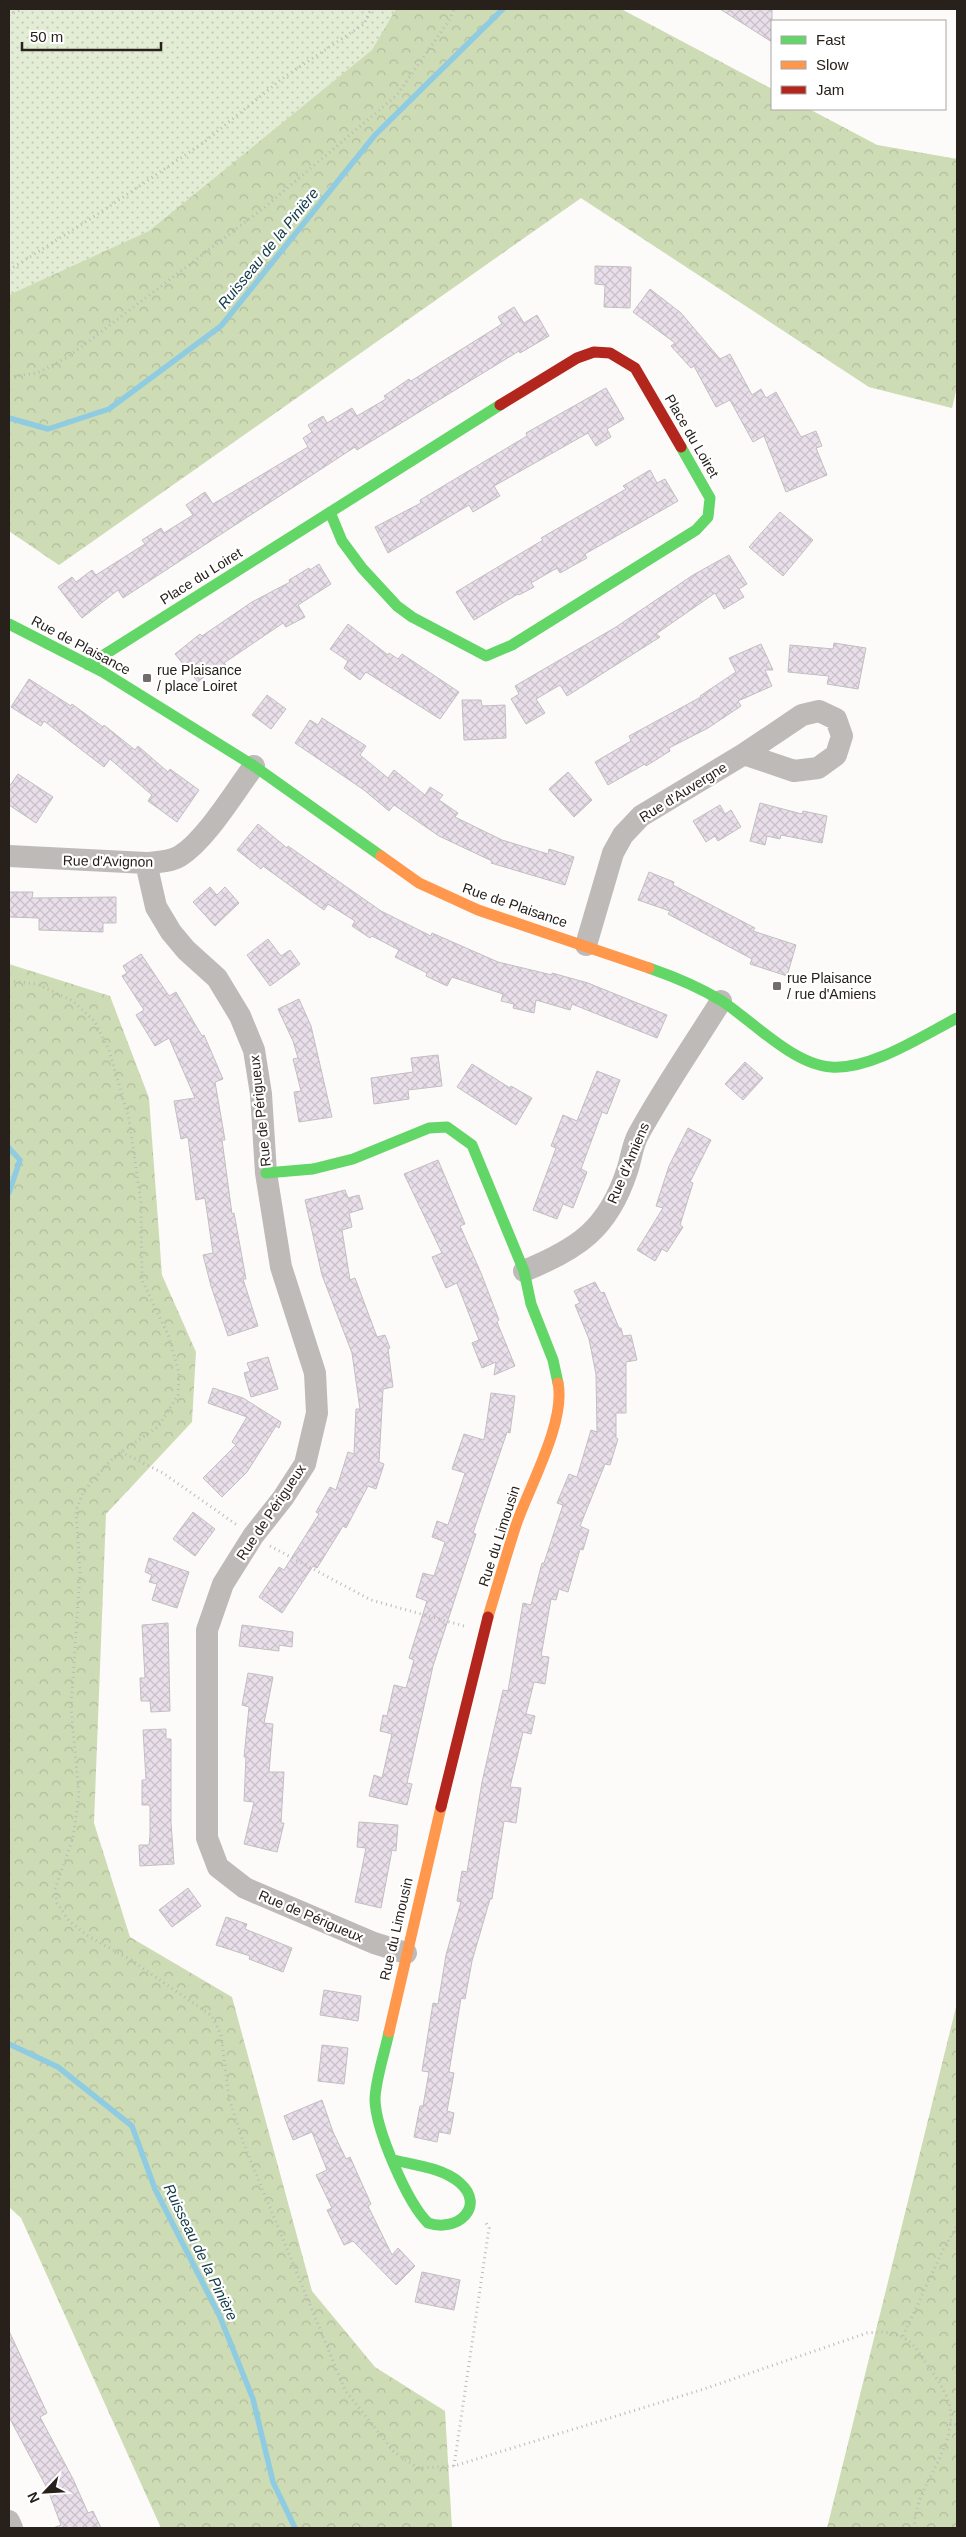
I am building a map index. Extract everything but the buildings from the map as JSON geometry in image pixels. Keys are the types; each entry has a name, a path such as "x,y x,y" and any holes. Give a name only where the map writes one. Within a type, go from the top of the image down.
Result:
{"street":[{"name":"Place du Loiret","path":"88,665 330,512 567,363 587,353 608,351 619,354 636,368 710,498 708,518 696,530 512,646 486,656 412,616 398,606 362,568 342,541 330,512"},
{"name":"Rue de Plaisance","path":"9,624 103,672 254,766 419,883 478,910 586,945 684,981 721,1001 804,1060 831,1067 860,1063 893,1051 957,1018"},
{"name":"Rue d'Auvergne","path":"586,945 613,853 623,835 640,816 744,754"},
{"name":"Rue d'Avignon","path":"9,856 146,863 167,861 180,856 196,843 254,766"},
{"name":"Rue de Périgueux","path":"146,863 156,907 171,932 186,950 217,978 240,1016 254,1050 261,1094 266,1173 281,1267 315,1372 317,1413 305,1464 283,1498 253,1536 222,1584 207,1630 206,1838 218,1867 245,1888 374,1943 406,1953"},
{"name":"Rue d'Amiens","path":"524,1271 555,1258 581,1243 600,1224 615,1200 627,1172 636,1138 721,1001"},
{"name":"Rue du Limousin","path":"266,1173 313,1169 353,1159 429,1128 448,1127 472,1145 524,1271 531,1304 553,1360 560,1394 553,1430 516,1525 484,1631 406,1953 375,2099 377,2118 394,2160 417,2210 427,2222 440,2227 454,2225 465,2218 469,2204"},
{"path":"394,2160 431,2169 453,2178 465,2188 469,2204"},
{"path":"9,2521 12,2528"}],"path":[{"path":"9,15 22,9"},
{"path":"9,270 98,214 203,143 283,78 364,24 371,9"},
{"path":"9,377 37,373 68,357 265,207 397,95 450,19 454,9"},
{"path":"121,1452 163,1473 253,1536 371,1600 484,1631"},
{"path":"454,2466 489,2228 469,2204"},
{"path":"903,2336 943,2250 957,2226"},
{"path":"950,2423 957,2425"}],"green space":[{"path":"9,9 621,9 771,88 771,110 811,110 877,145 957,159 957,386 952,408 869,387 581,198 59,565 9,531"},
{"path":"396,9 621,9 771,88 771,110 811,110 877,145 957,159 957,386 952,408 869,387 581,198 59,565 9,531 9,295 149,231 372,50"},
{"path":"9,964 110,996 149,1098 162,1275 196,1352 192,1422 106,1514 94,1823 130,1937 232,1997 312,2291 375,2367 445,2411 452,2528 161,2528 21,2218 9,2207"},
{"path":"957,2003 957,2528 827,2528"}],"waterway":[{"name":"Ruisseau de la Pinière","path":"9,418 48,429 109,409 221,326 375,135 503,9"},
{"name":"Ruisseau de la Pinière","path":"9,1148 20,1160 9,1193"},
{"name":"Ruisseau de la Pinière","path":"9,2044 58,2067 132,2126 155,2189 220,2317 253,2399 273,2482 295,2528"}],"traffic: fast":[{"path":"88,665 500,405"},
{"path":"330,512 342,541 362,568 397,606 412,617 486,656 512,645 696,530 708,517 710,498 681,447"},
{"path":"9,624 103,672 254,766 381,856"},
{"path":"649,968 705,991 734,1009 788,1051 803,1059 831,1067 863,1063 879,1058 957,1018"},
{"path":"266,1173 313,1169 353,1159 429,1128 447,1127 472,1145 524,1271 531,1304 553,1360 558,1383"},
{"path":"389,2032 378,2075 375,2100 381,2129 394,2165 411,2199 428,2223 449,2224 458,2221 465,2215 469,2208 470,2200 460,2183 437,2170 394,2160"}],"traffic: slow":[{"path":"381,856 419,883 478,910 649,968"},
{"path":"488,1617 516,1525 552,1435 559,1399 558,1383"},
{"path":"389,2032 441,1807"}],"traffic: jam":[{"path":"500,405 577,358 594,352 610,353 635,368 681,447"},
{"path":"441,1807 488,1617"}],"place":[{"name":"rue Plaisance / place Loiret","path":"147,678"},
{"name":"rue Plaisance / rue d'Amiens","path":"777,986"}]}
